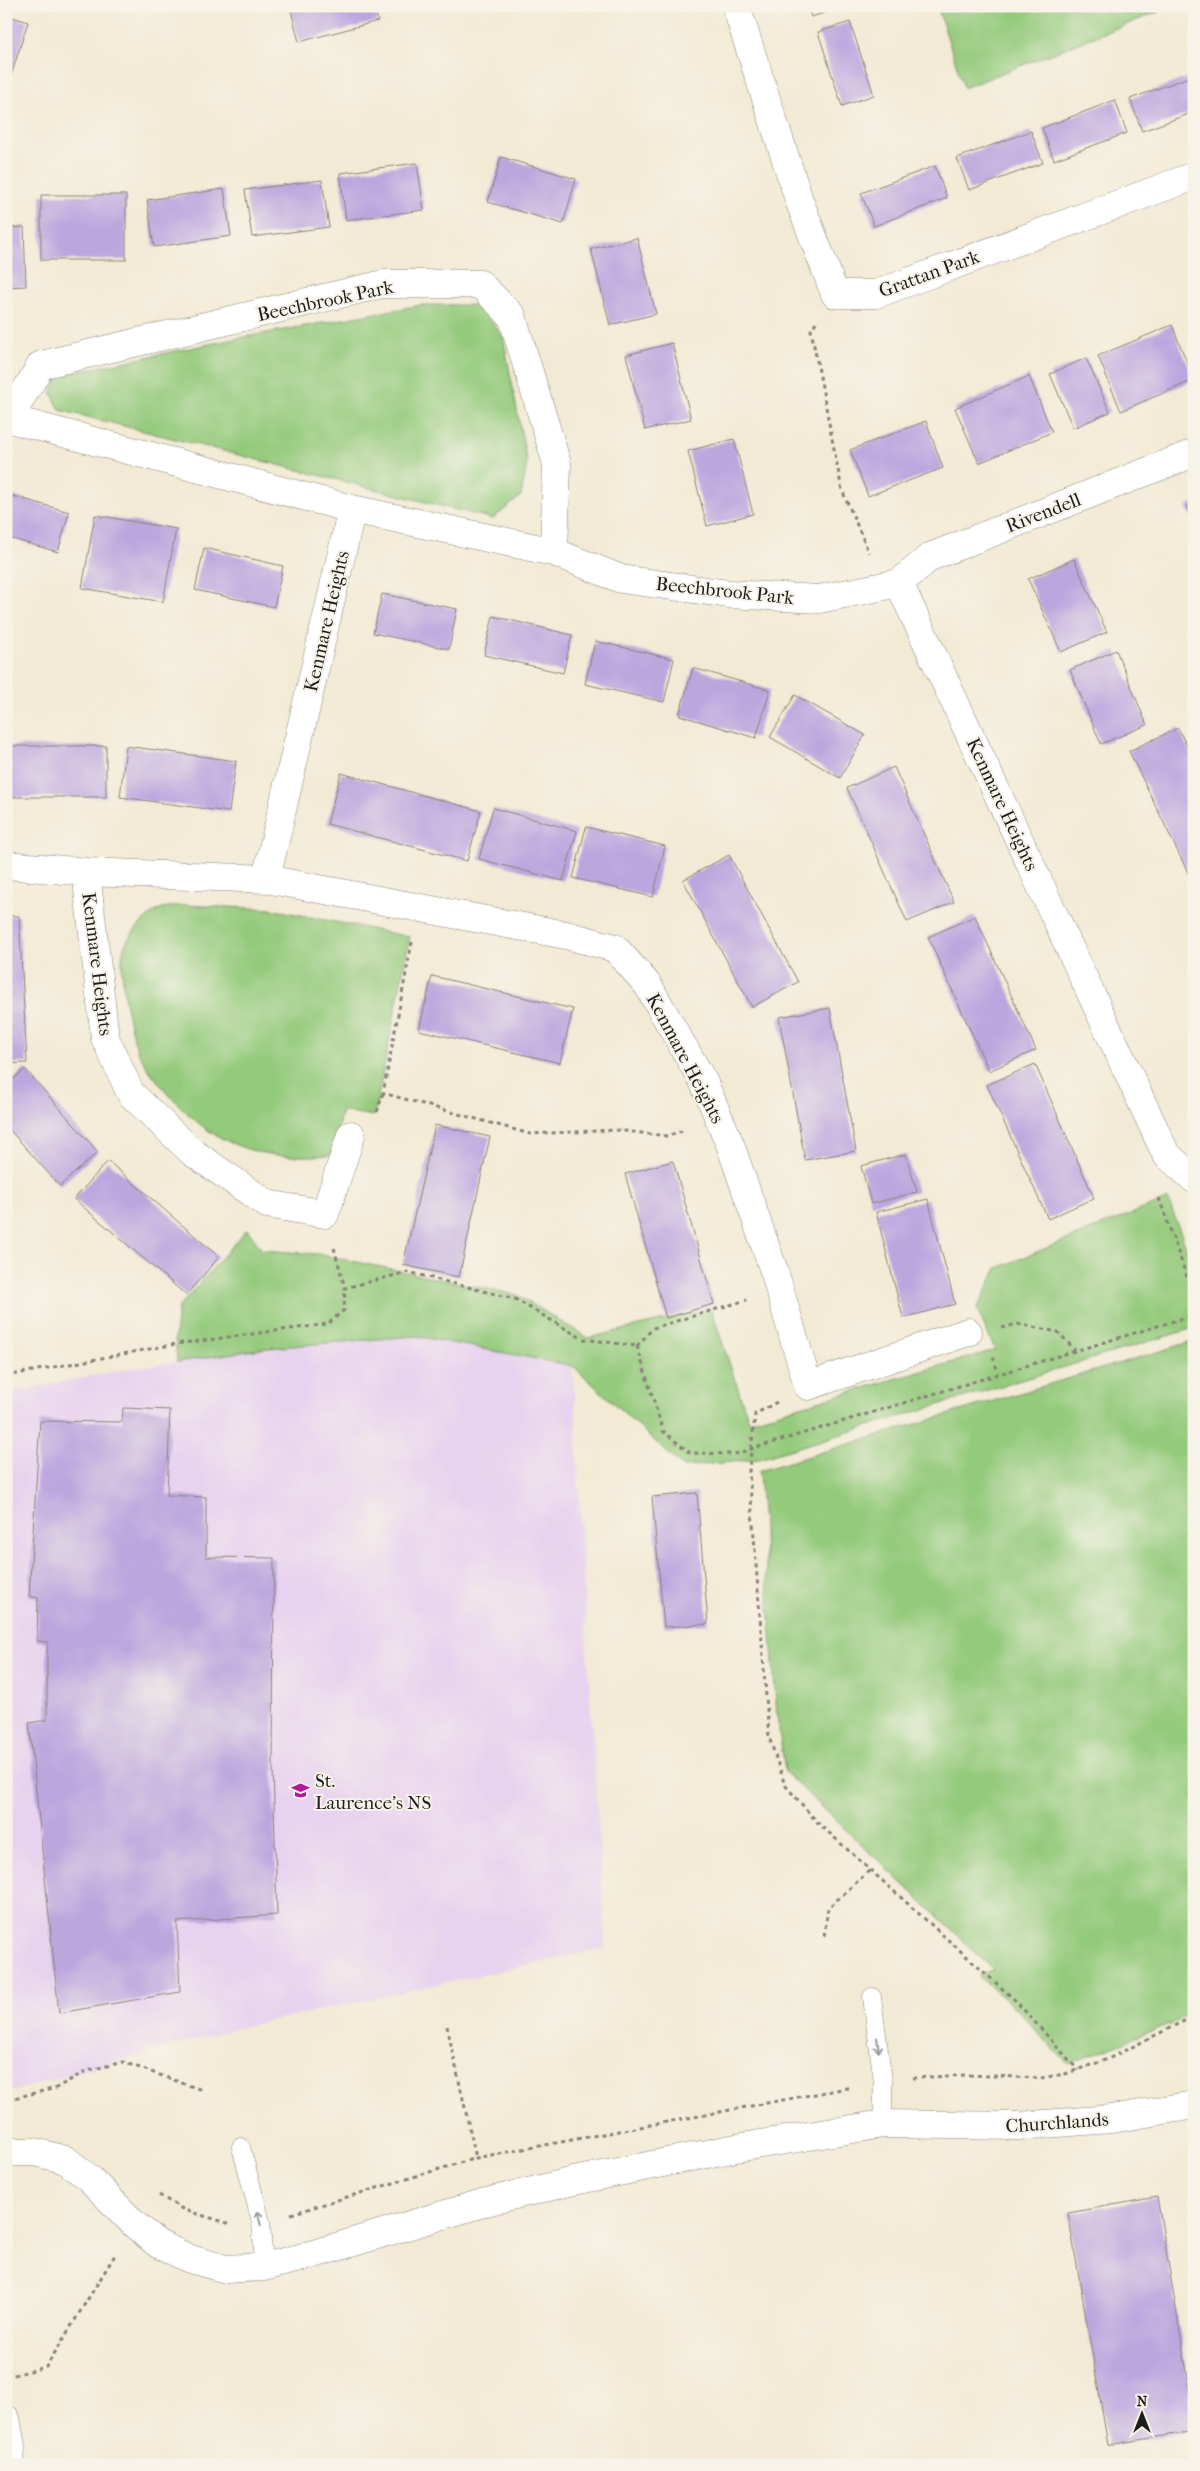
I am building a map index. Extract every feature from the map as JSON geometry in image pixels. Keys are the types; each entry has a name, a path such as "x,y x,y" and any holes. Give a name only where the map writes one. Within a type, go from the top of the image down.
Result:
{"street":[{"path":"736,6 798,200 835,294"},
{"name":"Grattan Park","path":"835,294 876,294 1194,176"},
{"name":"Beechbrook Park","path":"554,552 556,464 512,316 480,284 383,284 41,365 7,418 352,509 554,552 621,579 729,594 819,599 891,584"},
{"name":"Rivendell","path":"891,584 930,556 1194,453"},
{"name":"Kenmare Heights","path":"266,879 352,509"},
{"name":"Kenmare Heights","path":"891,584 1166,1154 1194,1179"},
{"name":"Kenmare Heights","path":"6,865 86,872 266,879 566,935 616,948 647,984 703,1081 720,1120 780,1290 808,1386"},
{"name":"Kenmare Heights","path":"86,872 105,1038 131,1094 192,1152 267,1204 325,1214"},
{"path":"325,1214 352,1135"},
{"path":"808,1386 980,1332"},
{"name":"Churchlands","path":"6,2152 35,2152 66,2160 90,2179 135,2225 158,2244 190,2259 226,2269 264,2266 307,2256 486,2202 574,2181 736,2148 883,2124 1018,2126 1111,2120 1194,2105"},
{"path":"6,2419 11,2446 10,2465"}],"lane":[{"path":"872,1997 883,2082 883,2124"},
{"path":"241,2147 260,2222 264,2266"}],"path":[{"path":"835,294 810,330 842,490 891,584"},
{"path":"419,907 383,1093 530,1134 616,1130 666,1136 720,1120"},
{"path":"1166,1154 1153,1183 1194,1297"},
{"path":"6,1376 176,1344 328,1324 344,1310 345,1288 325,1214"},
{"path":"345,1288 408,1272 515,1299 584,1339 638,1346 653,1328 780,1290"},
{"path":"980,1332 1017,1324 1058,1332 1074,1350"},
{"path":"808,1386 755,1414 750,1463 770,1737 785,1785 818,1823 1015,2000 1078,2070"},
{"path":"824,1936 828,1908 870,1870"},
{"path":"446,2026 476,2158"},
{"path":"6,2123 10,2100 56,2088 86,2071 123,2062 202,2090"},
{"path":"6,2377 46,2367 120,2248"}],"shaded area":[{"name":"St. Laurence's NS","path":"416,1336 573,1366 586,1633 606,1948 241,2027 6,2093 6,1393 122,1370 267,1348"}],"green space":[{"path":"937,6 1173,6 964,88"},
{"path":"421,305 478,305 503,336 527,463 521,496 493,519 60,410 51,392 60,375 234,339"},
{"path":"171,906 271,909 410,937 374,1116 342,1111 331,1155 286,1156 259,1152 231,1143 217,1136 196,1121 173,1099 153,1075 139,1053 131,1030 125,999 122,968 125,945 135,930 153,913"},
{"path":"1168,1199 1190,1258 1194,1257 1194,1328 759,1459 683,1467 573,1366 416,1336 267,1348 177,1362 175,1338 178,1308 247,1229 262,1250 318,1254 517,1295 588,1338 711,1309 749,1421 995,1350 977,1309 997,1268"},
{"path":"1194,1341 1194,2011 1175,2022 1068,2064 1011,2004 979,1977 993,1969 785,1772 777,1716 759,1471"}],"building":[{"path":"290,6 374,6 378,21 299,42"},
{"path":"808,6 843,6 843,7 811,17"},
{"path":"6,15 28,22 7,88 6,88"},
{"path":"850,22 874,95 842,106 818,32"},
{"path":"1194,75 1194,112 1142,131 1130,99"},
{"path":"1115,100 1127,133 1054,160 1042,128"},
{"path":"1031,131 1043,163 969,190 957,158"},
{"path":"501,157 576,179 563,224 488,202"},
{"path":"417,163 424,210 346,220 340,173"},
{"path":"935,166 947,198 874,226 861,193"},
{"path":"322,180 329,227 252,237 245,190"},
{"path":"224,189 231,236 154,247 147,200"},
{"path":"41,195 126,195 126,260 41,260"},
{"path":"24,227 26,286 6,287 6,228"},
{"path":"637,238 656,314 610,325 591,249"},
{"path":"1172,325 1194,380 1121,411 1098,356"},
{"path":"672,343 691,419 645,430 626,355"},
{"path":"1086,358 1110,412 1073,428 1050,374"},
{"path":"1029,376 1052,432 979,463 955,408"},
{"path":"926,421 943,468 868,496 850,450"},
{"path":"734,439 753,514 707,526 688,451"},
{"path":"6,494 69,512 58,552 6,537"},
{"path":"1194,502 1194,520 1186,507"},
{"path":"95,515 176,529 163,602 82,588"},
{"path":"204,548 283,566 274,607 195,590"},
{"path":"1074,559 1107,632 1061,652 1028,579"},
{"path":"382,594 457,609 449,649 373,633"},
{"path":"493,616 572,635 563,673 484,655"},
{"path":"595,641 674,659 664,702 585,684"},
{"path":"1116,650 1147,725 1101,744 1070,670"},
{"path":"693,668 770,690 756,738 679,715"},
{"path":"795,695 865,735 840,778 770,737"},
{"path":"1178,728 1194,761 1194,885 1129,751"},
{"path":"6,746 106,746 106,797 6,797"},
{"path":"126,746 236,761 229,812 120,797"},
{"path":"894,767 954,902 907,922 847,788"},
{"path":"341,773 481,811 467,861 327,824"},
{"path":"493,808 577,831 563,881 479,859"},
{"path":"586,827 665,846 653,897 573,878"},
{"path":"729,855 798,982 752,1007 683,880"},
{"path":"6,916 19,916 27,1063 6,1064"},
{"path":"975,916 1036,1050 989,1071 928,937"},
{"path":"432,976 573,1009 560,1063 419,1030"},
{"path":"830,1008 856,1151 805,1160 779,1017"},
{"path":"1035,1064 1094,1198 1048,1219 987,1085"},
{"path":"25,1069 98,1152 60,1186 6,1126 6,1086"},
{"path":"435,1125 490,1137 459,1277 403,1265"},
{"path":"906,1154 917,1192 871,1204 861,1166"},
{"path":"108,1161 219,1257 186,1295 74,1199"},
{"path":"673,1161 714,1304 666,1318 625,1174"},
{"path":"928,1199 955,1304 903,1318 876,1212"},
{"path":"123,1408 170,1410 167,1495 206,1497 206,1557 274,1558 273,1767 277,1915 177,1922 180,1992 59,2013 29,1723 47,1720 47,1642 37,1641 38,1598 29,1596 40,1421 122,1422"},
{"path":"697,1493 708,1624 664,1627 652,1497"},
{"path":"1157,2197 1194,2414 1194,2431 1108,2445 1068,2213"}],"place":[{"name":"St. Laurence's NS","path":"301,1791"}]}
